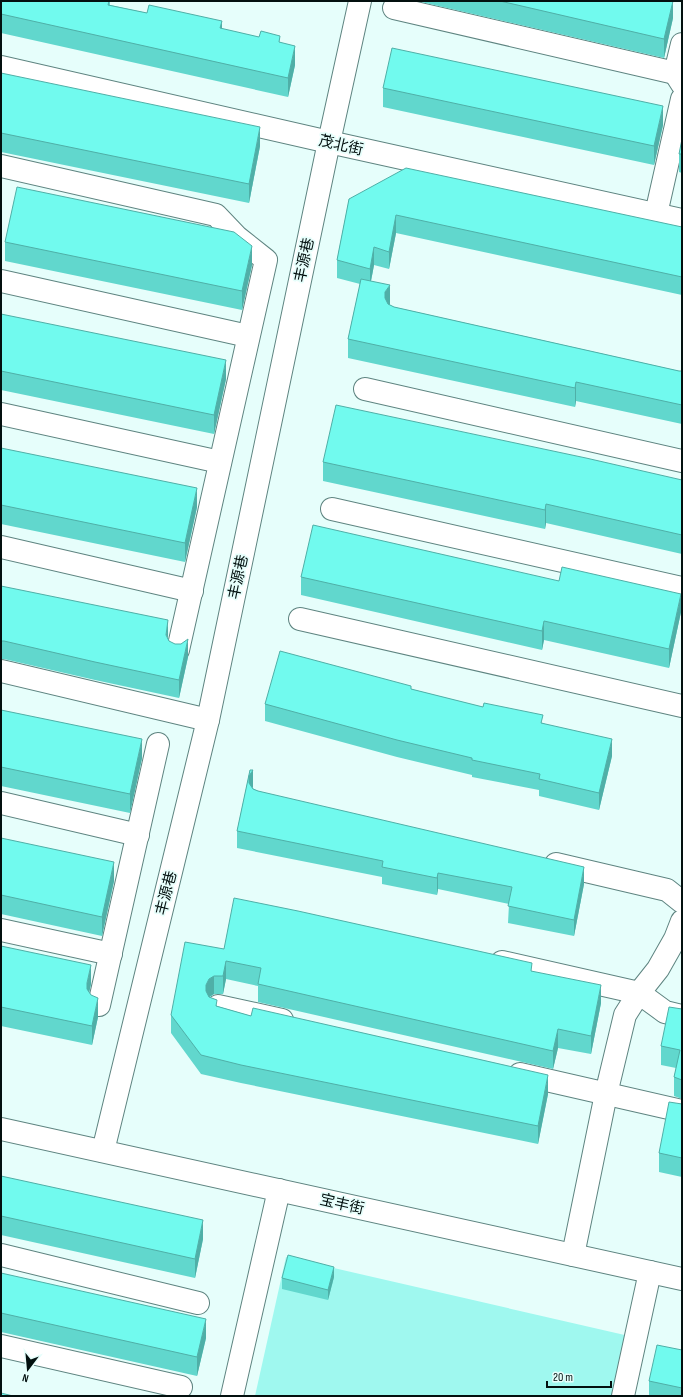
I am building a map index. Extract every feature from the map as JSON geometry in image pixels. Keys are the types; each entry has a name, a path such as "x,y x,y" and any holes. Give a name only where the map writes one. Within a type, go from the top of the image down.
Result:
{"street":[{"name":"丰源巷","path":"104,1151 208,720 360,1"},
{"path":"394,8 679,78 682,44"},
{"name":"茂北街","path":"1,67 329,142 682,220"},
{"path":"656,214 682,99"},
{"path":"1,166 216,215 237,237 266,260 178,650"},
{"path":"1,281 248,336"},
{"path":"365,389 682,461"},
{"path":"1,414 220,462"},
{"path":"332,509 682,588"},
{"path":"1,547 192,591"},
{"path":"300,619 682,706"},
{"path":"1,671 208,720"},
{"path":"99,1005 158,744"},
{"path":"1,803 138,835"},
{"path":"537,860 667,890 682,902"},
{"path":"573,1255 606,1094 625,1015 639,993 658,969 675,940 682,921"},
{"path":"1,930 111,954"},
{"path":"484,958 639,993 665,1012 682,1016"},
{"path":"218,1006 304,1025"},
{"path":"497,1069 682,1111"},
{"name":"宝丰街","path":"1,1128 682,1280"},
{"path":"232,1396 279,1190"},
{"path":"1,1255 198,1303"},
{"path":"623,1396 650,1272"},
{"path":"1,1346 181,1387"}],"shaded area":[{"path":"286,1257 629,1336 614,1396 255,1396"}],"building":[{"path":"1,1 109,1 108,5 147,13 149,5 222,21 220,28 259,37 261,31 280,36 279,42 295,46 288,78 1,14"},
{"path":"500,1 673,1 664,39"},
{"path":"392,48 663,106 654,146 383,88"},
{"path":"1,73 260,127 249,184 1,133"},
{"path":"682,139 682,154 679,154"},
{"path":"406,168 682,227 682,277 396,215 389,252 374,247 370,269 337,260 349,199"},
{"path":"17,187 234,232 252,246 242,291 5,242"},
{"path":"361,279 390,285 385,292 385,298 388,304 394,307 682,371 682,405 576,382 575,388 348,339"},
{"path":"1,314 226,360 214,415 1,371"},
{"path":"336,405 682,480 682,535 546,504 545,510 323,462"},
{"path":"1,448 197,488 185,543 1,505"},
{"path":"313,525 559,581 562,567 681,594 669,649 544,621 542,631 301,577"},
{"path":"1,586 168,620 166,635 169,641 175,644 181,644 188,639 179,680 1,641"},
{"path":"280,651 411,686 411,689 483,707 484,703 543,715 541,723 612,739 599,793 539,779 540,774 472,760 472,758 397,740 265,704"},
{"path":"1,710 142,739 130,794 1,767"},
{"path":"250,770 253,770 249,776 249,783 253,789 258,791 584,867 574,920 508,906 512,887 438,873 437,878 382,867 383,861 237,831"},
{"path":"1,838 114,862 102,917 1,895"},
{"path":"234,898 532,963 531,971 601,985 591,1036 558,1029 553,1051 258,984 261,968 226,961 223,976 214,976 209,979 206,985 206,991 209,997 217,1000 216,1006 251,1016 253,1008 548,1075 538,1126 241,1065 201,1055 171,1015 185,942 224,949"},
{"path":"1,946 91,965 87,989 91,995 98,998 92,1026 1,1007"},
{"path":"669,1007 682,1009 682,1080 674,1077 680,1050 661,1046"},
{"path":"669,1102 682,1104 682,1158 659,1153"},
{"path":"1,1176 203,1220 195,1259 1,1216"},
{"path":"288,1255 334,1267 328,1290 282,1278"},
{"path":"1,1273 206,1319 197,1357 1,1313"},
{"path":"657,1345 682,1350 682,1388 649,1381"},
{"path":"1,1393 13,1396 1,1396"}]}
